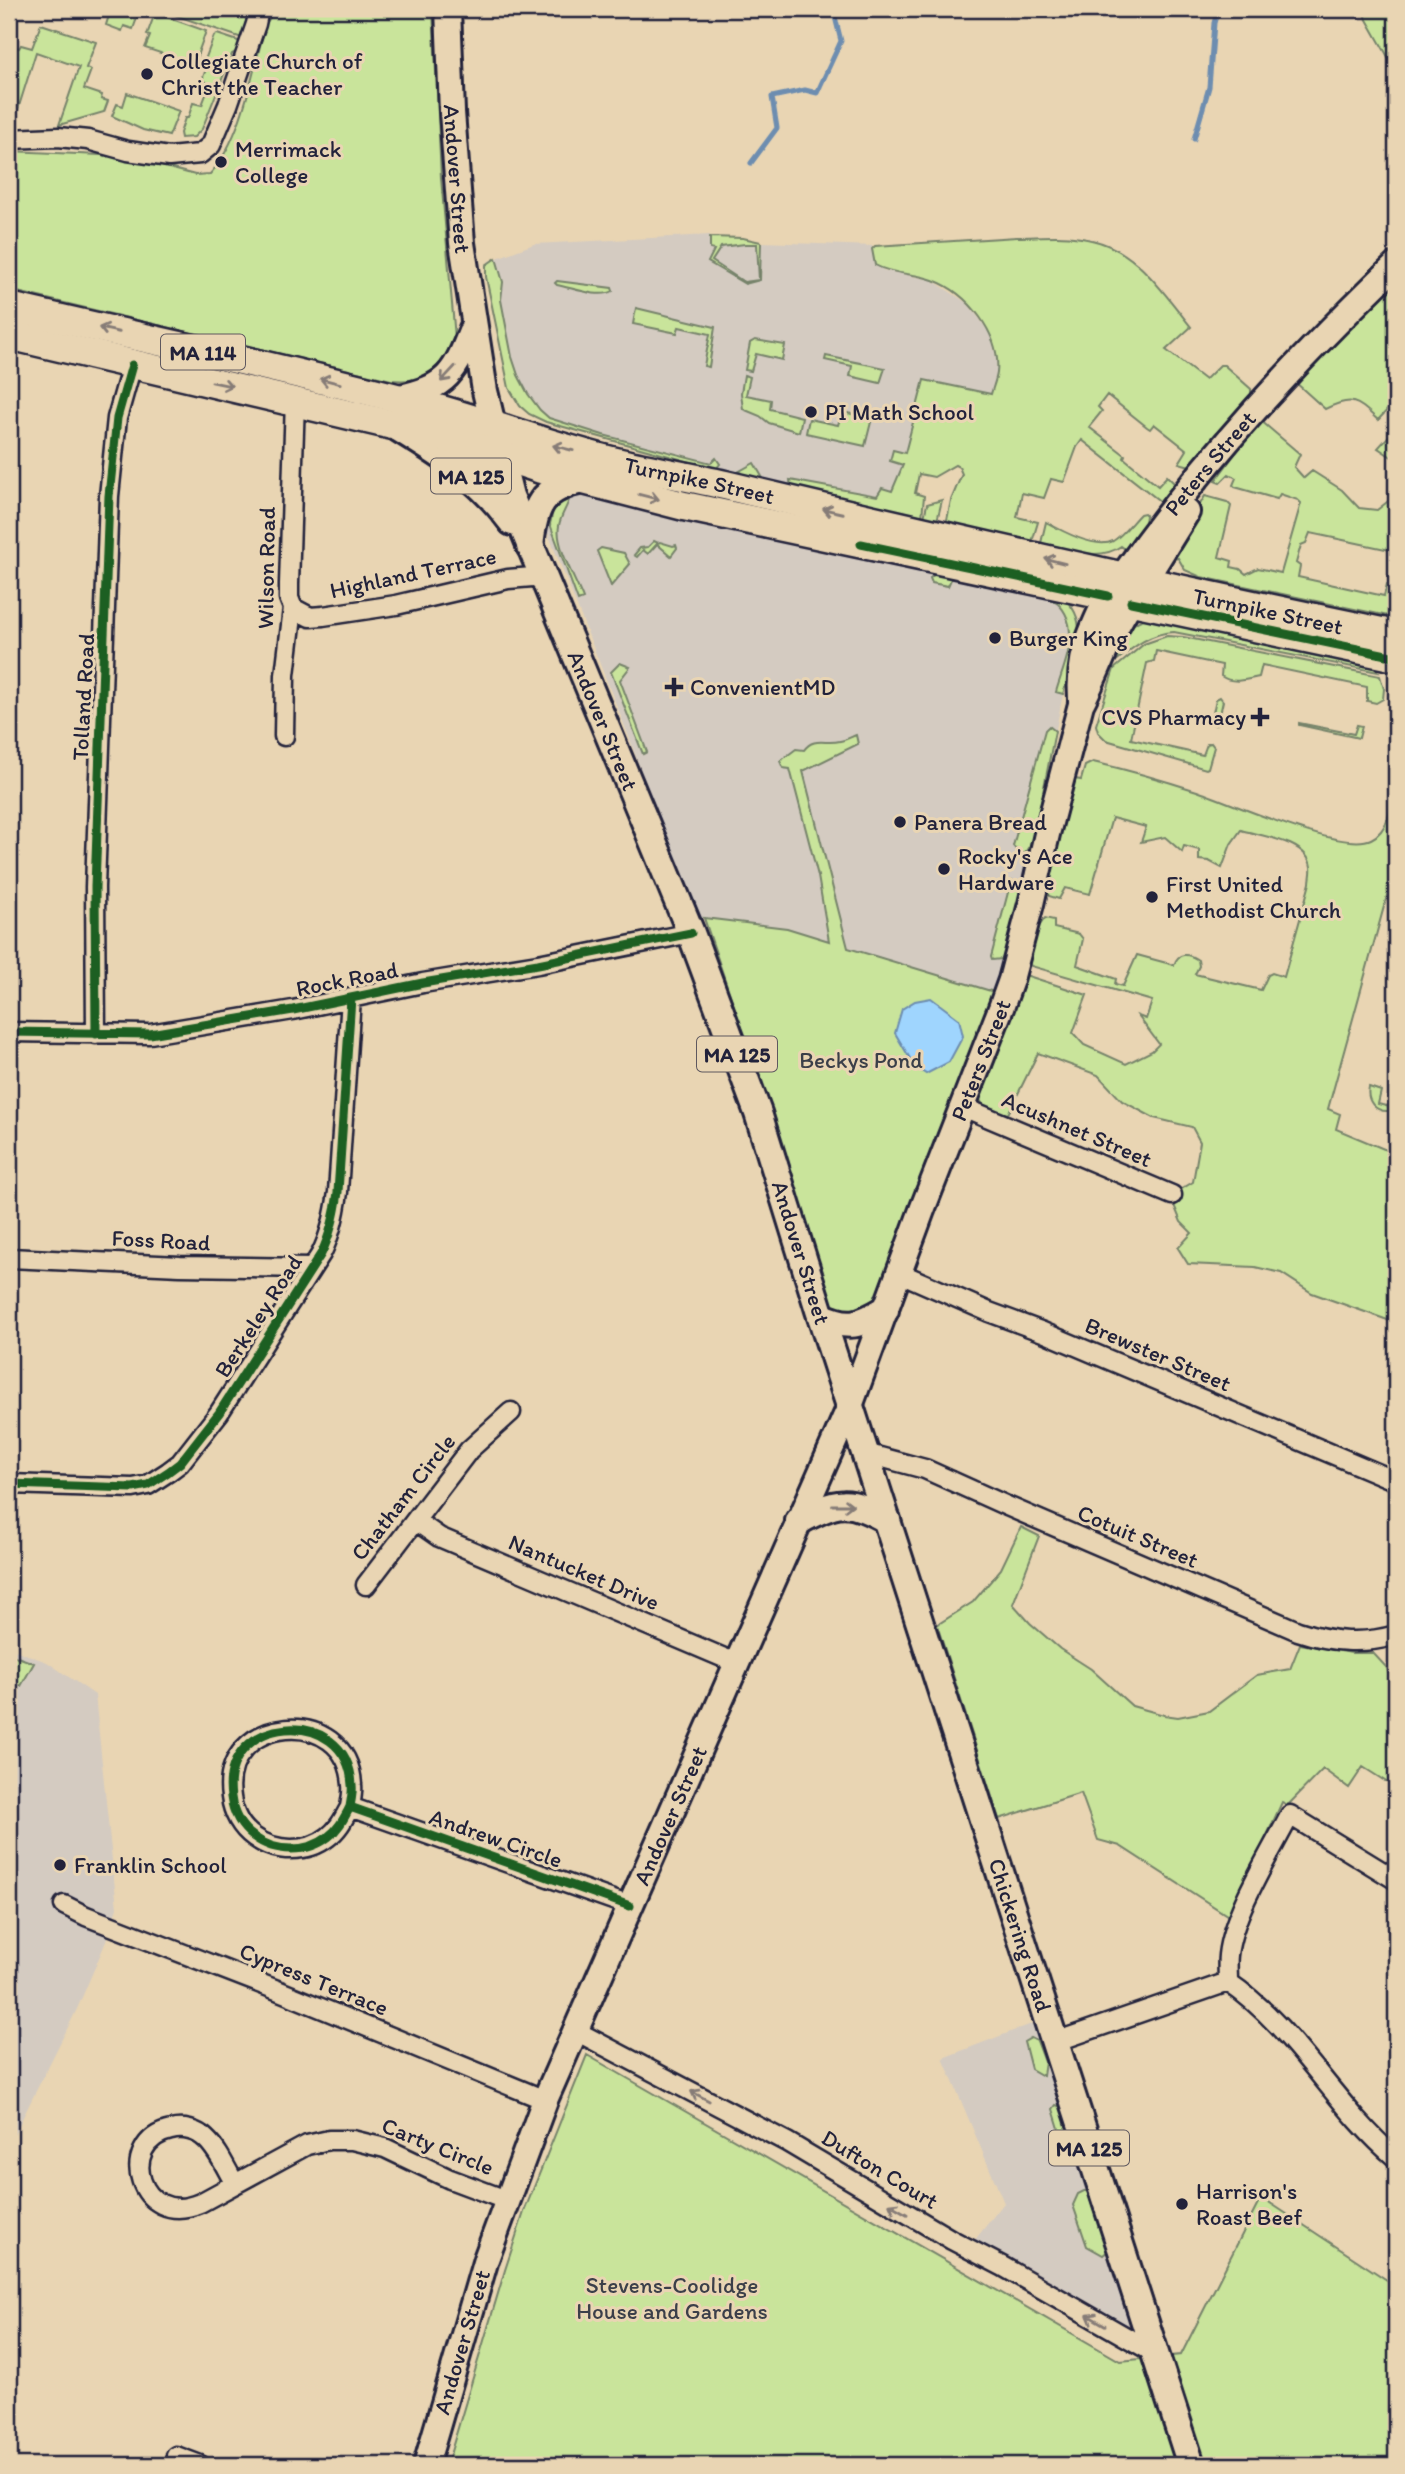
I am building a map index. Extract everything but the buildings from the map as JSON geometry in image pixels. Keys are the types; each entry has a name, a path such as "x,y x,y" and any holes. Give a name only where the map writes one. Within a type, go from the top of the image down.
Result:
{"highway":[{"name":"Turnpike Street","path":"9,307 294,372 395,412 448,438 583,480 722,514 1126,589 1396,635"},
{"name":"Turnpike Street","path":"9,335 295,400 493,425 547,444 1396,657"}],"main road":[{"name":"Andover Street","path":"426,2465 462,2338 506,2200 545,2100 850,1406 758,1113 691,933 510,496 485,391 462,243 452,112 448,9"},
{"name":"Peters Street","path":"850,1406 1011,980 1081,704 1098,673 1126,589 1253,412 1336,322 1396,265"},
{"path":"395,412 419,393 436,386 453,371 474,323"},
{"name":"MA 125","path":"395,412 488,491 530,546"},
{"path":"530,546 532,524 542,500 551,490 566,483 583,480"},
{"path":"821,1316 836,1323 854,1325 885,1310"},
{"name":"Chickering Road","path":"850,1406 1191,2465"},
{"path":"799,1521 824,1507 839,1504 863,1506 887,1520"}],"street":[{"path":"9,139 58,137 169,157 200,154 211,145 260,9"},
{"name":"Tolland Road","path":"96,1034 94,897 109,496 117,418 132,365"},
{"name":"Wilson Road","path":"284,736 285,675 293,608 289,598 289,584 295,400"},
{"name":"Highland Terrace","path":"293,608 310,618 323,617 396,605 508,579 545,576"},
{"name":"Rock Road","path":"9,1032 149,1034 538,964 691,933"},
{"name":"Berkeley Road","path":"9,1484 133,1488 156,1481 180,1463 219,1413 312,1268 329,1238 335,1220 351,998"},
{"name":"Acushnet Street","path":"963,1107 1172,1195"},
{"name":"Foss Road","path":"9,1258 180,1266 312,1268"},
{"name":"Brewster Street","path":"900,1273 1396,1481"},
{"name":"Chatham Circle","path":"366,1586 468,1450 511,1412"},
{"name":"Cotuit Street","path":"865,1453 925,1469 1298,1631 1342,1642 1366,1642 1396,1635"},
{"name":"Nantucket Drive","path":"416,1521 439,1537 736,1663"},
{"path":"279,1728 300,1728 320,1734 337,1747 348,1765 352,1786 350,1807 341,1824 327,1838 310,1847 291,1850 272,1847 254,1838 241,1824 232,1807 230,1788 233,1769 243,1750 259,1736 279,1728"},
{"name":"Andrew Circle","path":"350,1807 630,1906"},
{"path":"1228,1982 1228,1955 1234,1932 1245,1903 1290,1815 1396,1880"},
{"name":"Cypress Terrace","path":"64,1905 545,2100"},
{"path":"1055,2042 1228,1982"},
{"path":"1228,1982 1247,1994 1340,2102 1396,2158"},
{"name":"Dufton Court","path":"576,2031 787,2142 952,2240 1156,2354"},
{"name":"Carty Circle","path":"235,2184 214,2147 192,2130 178,2128 164,2131 152,2138 139,2163 145,2190 153,2199 176,2209 189,2208 201,2203 307,2145 329,2140 352,2140 385,2148 450,2179 506,2200"},
{"path":"176,2456 200,2465"}],"shaded area":[{"path":"710,235 761,242 875,246 872,249 883,270 932,280 967,303 991,335 997,373 991,394 932,382 895,512 716,469 546,422 529,414 513,396 509,388 486,277 486,265 489,261 534,244"},
{"path":"570,491 946,572 1070,603 1080,622 1080,633 1063,694 1032,849 1007,952 994,992 787,928 699,918 547,531 546,516"},
{"name":"Franklin School","path":"9,1648 47,1662 95,1695 117,1908 77,2009 14,2135 9,2131"},
{"path":"1034,2023 1140,2335 974,2241 1004,2203 943,2058"}],"green space":[{"path":"111,9 143,9 140,10 133,29 124,26 122,31 106,25"},
{"path":"157,9 249,9 242,38"},
{"name":"Merrimack College","path":"282,9 433,9 441,178 455,338 446,363 443,361 421,378 391,380 9,290 9,151 124,156 195,175 210,174 221,159 238,124 265,26 270,17"},
{"path":"1361,9 1396,9 1396,71"},
{"path":"155,13 206,31 194,64 145,48"},
{"path":"41,24 96,42 86,68 91,70 84,89 102,95 101,99 108,101 104,112 59,125 79,67 36,52 14,122 9,126 9,99 12,89 9,88 9,45 32,48"},
{"path":"217,34 241,42 238,51 232,54 202,129 194,137 181,138 185,118 188,118 193,103 202,105 210,84 202,80 206,69 202,68"},
{"path":"127,93 179,111 169,136 143,130 112,116 117,104 123,106"},
{"path":"710,237 743,238 761,242 760,280 745,284 708,262 714,250 710,249","holes":["757,244 759,280 744,282 712,261 721,247"]},
{"path":"1017,237 1079,237 1120,251 1146,273 1191,327 1166,350 1205,380 1220,365 1224,365 1251,389 1251,398 1190,466 1179,463 1187,450 1154,424 1150,429 1147,427 1107,395 1098,407 1102,411 1089,427 1125,455 1124,458 1158,486 1167,476 1175,484 1161,502 1082,440 1064,482 1051,479 1044,498 1022,493 1017,517 1038,522 1032,542 947,520 951,500 962,474 955,465 934,477 919,474 915,493 924,496 922,517 791,488 790,480 877,496 882,488 892,491 903,465 890,461 893,450 905,453 924,380 991,394 997,373 997,358 994,344 980,317 970,305 946,286 875,265 872,249 875,246"},
{"path":"496,258 503,282 501,300 512,357 528,394 540,410 549,418 603,435 711,463 716,458 720,464 716,469 546,422 520,406 509,388 486,277 486,265"},
{"path":"1396,280 1396,411 1391,406 1378,420 1354,402 1342,402 1325,409 1295,382"},
{"path":"557,281 612,288 613,291 601,294 586,292 557,285"},
{"path":"636,308 715,327 709,367 704,366 710,334 679,327 677,333 633,324"},
{"path":"755,340 785,345 782,360 756,354 751,371 745,370 750,343"},
{"path":"826,356 885,368 880,383 850,376 852,366 825,360"},
{"path":"744,375 750,377 746,395 771,400 770,409 802,417 799,432 769,423 743,409 741,393"},
{"path":"842,412 872,418 865,446 806,433 809,419 838,425"},
{"path":"1260,420 1300,454 1294,467 1304,478 1312,471 1342,490 1359,508 1377,510 1396,495 1396,558 1395,551 1310,533 1306,543 1301,545 1296,563 1300,566 1298,577 1384,596 1387,584 1392,583 1390,597 1393,617 1201,577 1185,570 1178,558 1174,559 1173,549 1205,496 1227,502 1231,506 1219,557 1232,561 1231,567 1246,574 1258,568 1281,573 1301,503 1280,494 1277,499 1235,487 1233,485 1236,478 1229,474 1220,483 1215,481"},
{"path":"1396,428 1396,460 1378,448"},
{"path":"754,463 764,480 737,474 738,472"},
{"path":"563,498 569,500 559,526 560,543 583,599 578,601 550,524 554,506"},
{"path":"942,500 937,521 924,518 927,504"},
{"path":"1144,513 1145,523 1125,549 1121,546 1112,551 1092,554 1041,543 1046,522 1078,538 1106,543 1117,538"},
{"path":"654,541 676,545 677,548 671,556 657,544 648,554 643,550 637,557 634,555 640,548 648,547"},
{"path":"601,548 624,553 630,564 611,586 597,551"},
{"path":"939,571 1063,598 1072,608 1079,631 1075,656 1063,694 1056,692 1067,655 1070,629 1058,604 1023,591 952,577 948,586 932,583 930,578"},
{"path":"1153,616 1371,664 1378,672 1174,632 1148,639 1110,666 1129,628"},
{"path":"1167,636 1380,676 1384,689 1383,699 1376,703 1367,701 1367,687 1262,665 1259,677 1230,680 1221,676 1222,665 1156,651 1154,661 1147,663 1131,739 1203,755 1207,744 1211,743 1214,747 1208,768 1106,740 1098,732 1096,725 1114,669 1144,644"},
{"path":"620,663 630,667 620,680 647,752 643,754 611,672"},
{"path":"1220,697 1223,701 1218,723 1215,725 1211,722 1216,699"},
{"path":"1299,723 1354,734 1357,725 1362,726 1359,738"},
{"path":"1049,726 1055,731 1032,849 1028,848 1025,853 1019,853 1013,846 1045,730"},
{"name":"Beckys Pond","path":"856,735 858,744 803,771 848,948 994,992 883,1288 871,1308 852,1315 834,1307 828,1298 779,1139 704,918 787,928 829,941 818,876 790,769 783,768 780,761 796,749 804,750 812,743 835,742"},
{"path":"1093,762 1197,791 1312,833 1357,841 1371,839 1383,828 1390,812 1396,777 1396,863 1328,1109 1340,1114 1336,1129 1396,1154 1396,1323 1312,1293 1281,1273 1255,1267 1188,1264 1178,1248 1192,1233 1181,1222 1174,1205 1180,1190 1193,1182 1200,1142 1192,1127 1154,1118 1122,1101 1098,1075 1038,1053 1008,1114 983,1105 976,1089 1025,975 1087,995 1073,1033 1084,1045 1126,1064 1152,1051 1159,1044 1138,1016 1146,1019 1152,1001 1031,966 1029,958 1038,928 1045,918 1054,920 1054,928 1079,934 1083,939 1077,965 1116,979 1115,984 1123,986 1137,955 1174,965 1181,956 1191,956 1198,960 1199,966 1195,974 1261,990 1268,975 1272,973 1284,977 1310,883 1311,869 1308,858 1302,851 1282,841 1241,830 1231,844 1222,868 1209,861 1199,860 1199,850 1184,846 1182,852 1165,837 1141,842 1146,827 1112,818 1090,894 1065,888 1059,899 1049,896 1046,890 1075,779 1081,780 1085,766"},
{"path":"1011,881 1020,884 1020,900 1007,952 1002,959 992,960 991,957"},
{"path":"1369,1087 1381,1091 1378,1104 1390,1107 1389,1111 1380,1110 1373,1105 1369,1097"},
{"path":"1021,1527 1039,1536 1013,1604 1060,1649 1091,1669 1132,1706 1178,1717 1209,1711 1257,1675 1290,1669 1300,1644 1352,1653 1373,1653 1387,1668 1396,1696 1396,1788 1363,1767 1349,1788 1323,1769 1288,1805 1282,1802 1230,1917 1120,1846 1098,1840 1081,1793 999,1819 937,1625 973,1602 1001,1569"},
{"path":"9,1654 34,1663 21,1686 9,1681"},
{"path":"1031,2038 1037,2041 1045,2062 1043,2076 1031,2069 1024,2042"},
{"name":"Stevens-Coolidge House and Gardens","path":"587,2055 1120,2361 1181,2355 1261,2197 1396,2286 1396,2465 447,2465 524,2212"},
{"path":"1056,2105 1061,2107 1074,2148 1071,2153 1066,2151 1053,2109"},
{"path":"1087,2191 1108,2251 1103,2255 1087,2246 1073,2205 1078,2194"}],"water":[{"path":"931,998 959,1019 963,1036 949,1062 926,1074 915,1067 895,1033 902,1009 915,1001"}],"waterway":[{"path":"751,163 777,128 772,97 805,90 817,93 841,41 833,9"},
{"path":"1194,139 1209,87 1214,23 1218,9"}],"cycle path":[{"path":"96,1034 95,887 109,496 117,418 132,365"},
{"path":"861,544 1108,596"},
{"path":"1131,602 1396,657"},
{"path":"9,1032 150,1034 293,1010 691,933"},
{"path":"9,1484 133,1488 148,1485 180,1463 219,1413 321,1254 330,1232 338,1192 351,998"},
{"path":"350,1807 341,1823 320,1842 291,1849 272,1846 249,1833 238,1820 231,1797 233,1769 244,1749 263,1735 286,1729 309,1731 330,1741 345,1759 352,1785 350,1807 630,1906"}],"place":[{"name":"Collegiate Church of Christ the Teacher","path":"147,74"},
{"name":"Merrimack College","path":"221,162"},
{"name":"PI Math School","path":"811,412"},
{"name":"Burger King","path":"995,638"},
{"name":"ConvenientMD","path":"674,687"},
{"name":"CVS Pharmacy","path":"1260,717"},
{"name":"Panera Bread","path":"900,822"},
{"name":"Rocky's Ace Hardware","path":"944,869"},
{"name":"First United Methodist Church","path":"1152,897"},
{"name":"Franklin School","path":"60,1865"},
{"name":"Harrison's Roast Beef","path":"1182,2204"}]}
